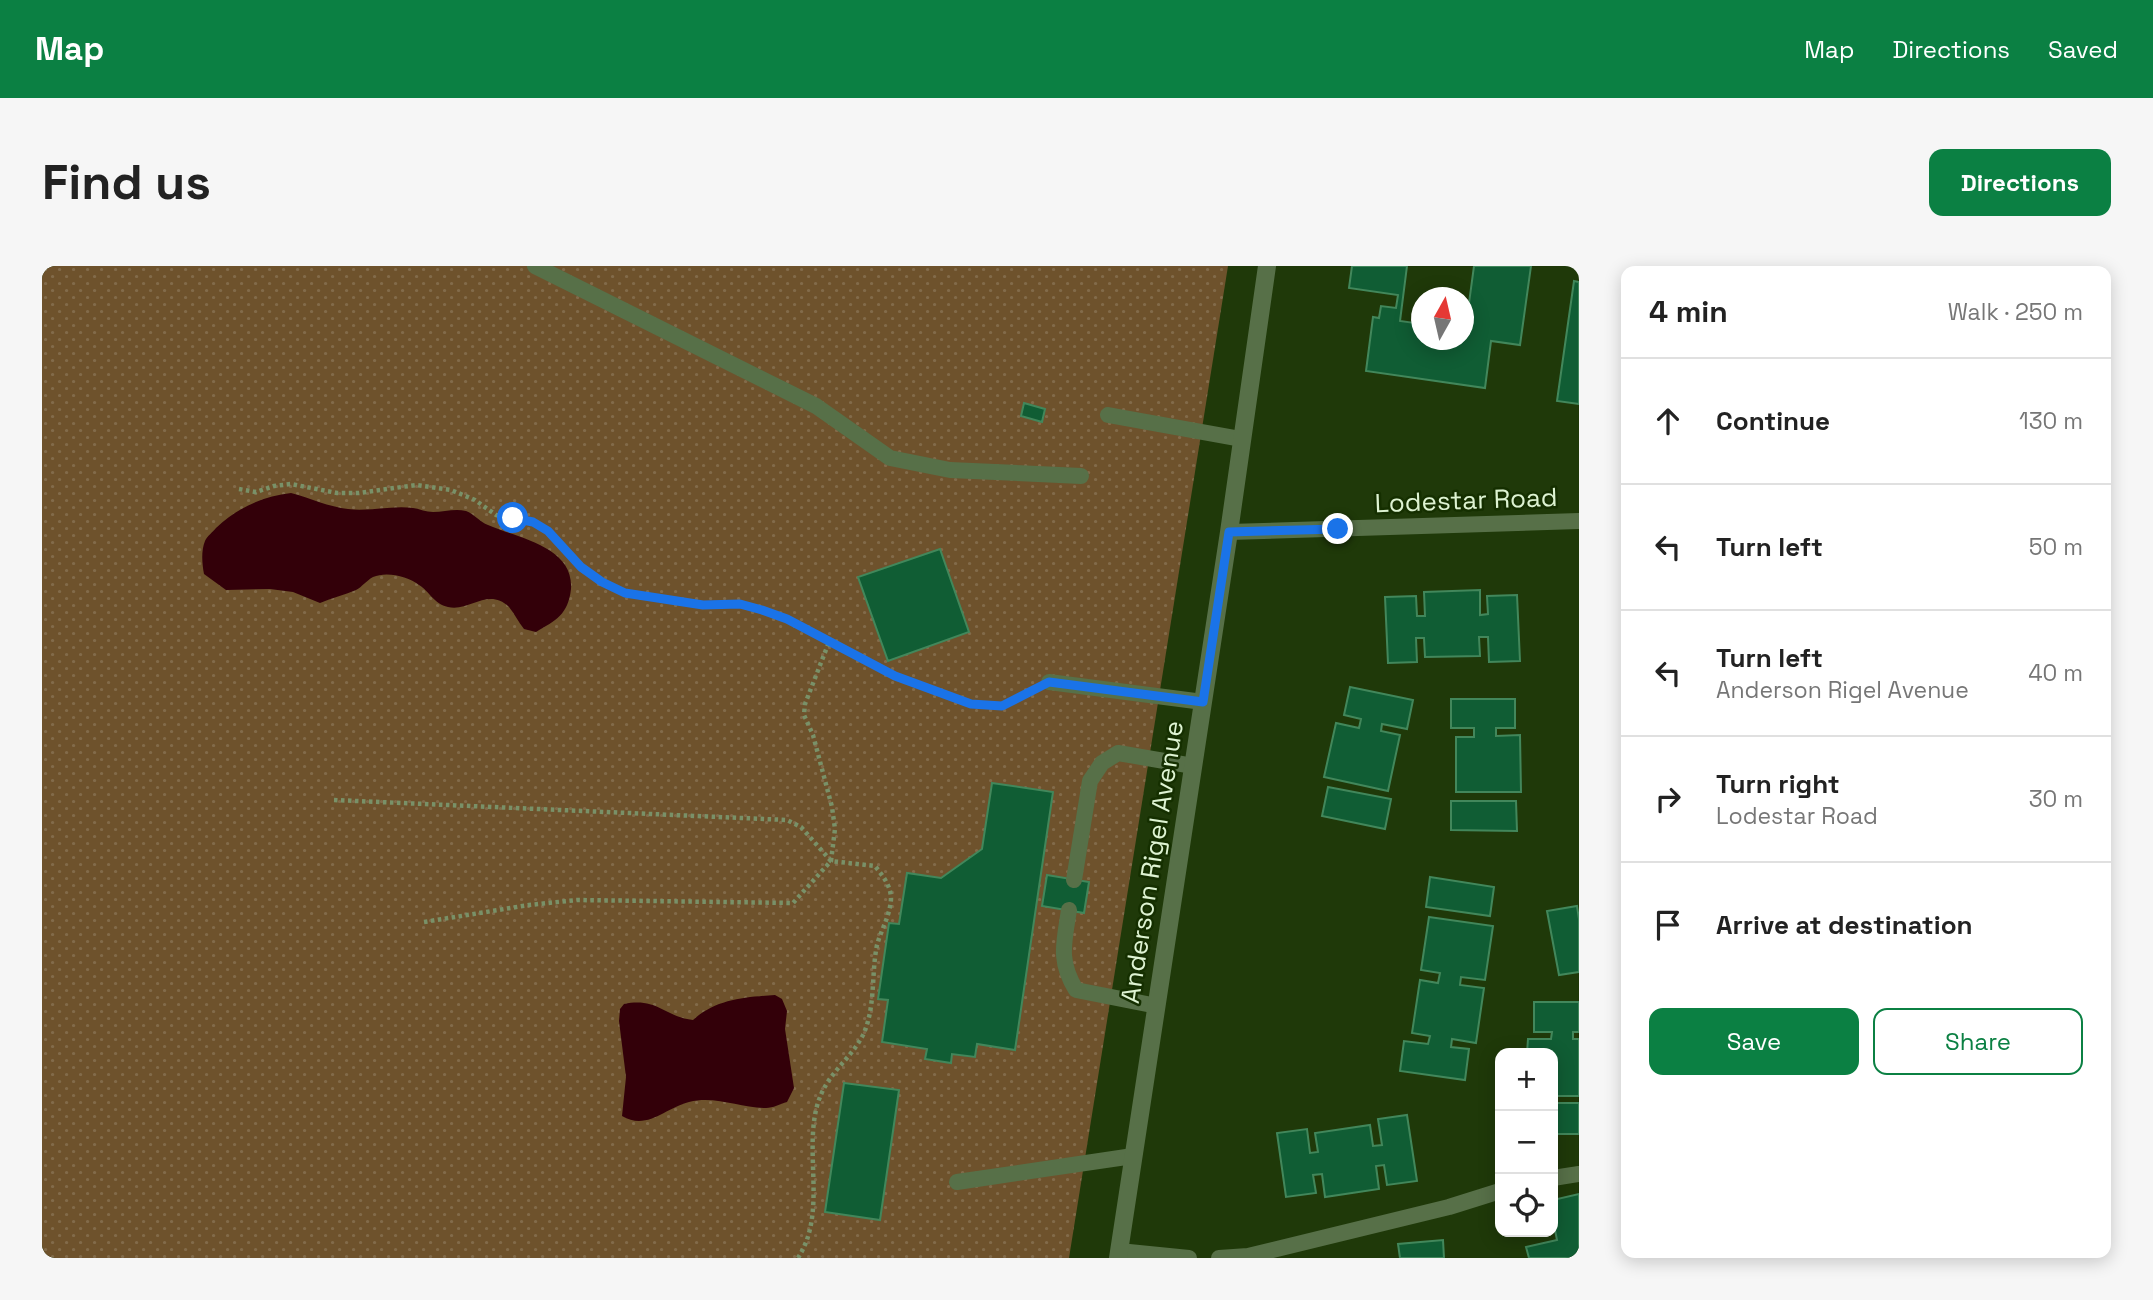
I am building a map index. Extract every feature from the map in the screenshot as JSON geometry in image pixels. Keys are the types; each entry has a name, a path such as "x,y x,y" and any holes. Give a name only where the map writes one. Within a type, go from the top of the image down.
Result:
{"street":[{"name":"Anderson Rigel Avenue","path":"1118,1255 1229,532 1266,266"}],"lane":[{"path":"535,266 816,407 890,458 950,470 1081,476"},
{"path":"1108,415 1241,439"},
{"name":"Lodestar Road","path":"1229,532 1579,521"},
{"path":"1049,682 1203,702"},
{"path":"1074,880 1090,781 1102,763 1118,754 1193,766"},
{"path":"1069,910 1062,954 1066,974 1076,990 1157,1006"},
{"path":"957,1182 1133,1156"},
{"path":"1558,1177 1579,1174"},
{"path":"1219,1258 1248,1256 1449,1207 1495,1193"},
{"path":"1118,1255 1189,1258"}],"path":[{"path":"239,489 256,492 292,484 337,493 359,493 416,485 451,490 475,500 496,515 533,522 548,531 581,567 602,582 625,593 703,605 740,604 751,607 787,619 895,676 971,704 1002,706 1049,682"},
{"path":"424,922 577,900 793,903 831,861 835,829 832,807 813,735 804,715 805,704 829,642"},
{"path":"334,800 787,820 801,827 831,861 875,866 886,880 891,897 888,915 877,945 869,1018 855,1047 835,1069 822,1090 816,1108 809,1232 798,1258"}],"shaded area":[{"path":"42,266 1228,266 1069,1258 42,1258"},
{"path":"291,493 348,509 405,507 430,512 466,511 485,524 554,553 569,574 571,589 567,605 555,620 536,632 524,629 509,607 501,601 494,599 456,608 448,607 439,603 414,582 397,575 378,575 356,590 320,603 293,592 270,589 226,590 204,574 204,545 207,537 216,528 251,504"},
{"path":"775,995 782,999 787,1011 785,1029 794,1088 787,1102 766,1108 699,1100 680,1105 648,1120 631,1120 622,1116 626,1077 619,1021 620,1009 624,1004 645,1003 693,1020 721,1003"}],"building":[{"path":"1352,266 1407,266 1400,321 1411,322 1411,350 1474,350 1474,287 1471,287 1474,266 1531,266 1520,345 1491,341 1485,388 1366,371 1373,317 1379,318 1381,306 1396,308 1398,295 1349,288"},
{"path":"1574,281 1579,282 1579,404 1557,401"},
{"path":"1024,403 1045,409 1042,422 1021,416"},
{"path":"940,549 969,632 888,661 858,577"},
{"path":"1480,590 1480,615 1488,614 1487,596 1517,595 1520,661 1489,662 1488,637 1479,637 1480,656 1425,657 1424,638 1416,638 1417,662 1388,663 1385,597 1416,596 1417,616 1425,616 1424,592"},
{"path":"1350,687 1413,700 1407,729 1382,724 1381,731 1400,735 1388,791 1324,777 1336,723 1359,728 1361,719 1344,715"},
{"path":"1451,699 1515,699 1515,728 1496,728 1496,736 1520,735 1521,792 1456,792 1456,737 1474,737 1474,728 1451,728"},
{"path":"992,783 1053,792 1015,1050 977,1044 975,1057 952,1054 951,1063 925,1059 927,1049 882,1042 888,1000 878,999 889,923 899,924 907,873 941,878 982,849"},
{"path":"1328,787 1391,799 1385,829 1322,816"},
{"path":"1451,801 1516,801 1517,831 1451,830"},
{"path":"1047,875 1089,882 1084,913 1042,906"},
{"path":"1430,877 1494,887 1490,916 1426,907"},
{"path":"1577,906 1579,972 1559,975 1547,911"},
{"path":"1429,917 1493,926 1485,980 1461,977 1460,985 1484,988 1476,1043 1452,1039 1451,1047 1469,1049 1465,1080 1400,1071 1404,1041 1428,1044 1430,1036 1412,1033 1420,980 1438,983 1440,973 1421,970"},
{"path":"1534,1002 1579,1002 1579,1032 1573,1032 1573,1039 1579,1039 1579,1096 1558,1096 1558,1048 1527,1048 1528,1039 1551,1039 1552,1032 1534,1032"},
{"path":"844,1083 899,1090 880,1220 825,1212"},
{"path":"1558,1103 1579,1103 1579,1134 1558,1134"},
{"path":"1407,1115 1417,1181 1387,1185 1384,1165 1376,1166 1379,1189 1325,1197 1322,1174 1313,1175 1316,1193 1286,1197 1277,1133 1307,1129 1310,1153 1318,1152 1315,1133 1370,1125 1373,1146 1382,1145 1378,1119"},
{"path":"1579,1194 1579,1258 1529,1258 1526,1247 1557,1240 1558,1199"},
{"path":"1443,1240 1444,1258 1400,1258 1398,1244"}],"route":[{"path":"513,518 533,522 548,531 581,567 602,582 625,593 703,605 740,604 762,610 787,619 895,676 926,689 971,704 1002,706 1049,682 1203,702 1229,532 1338,529"}]}
